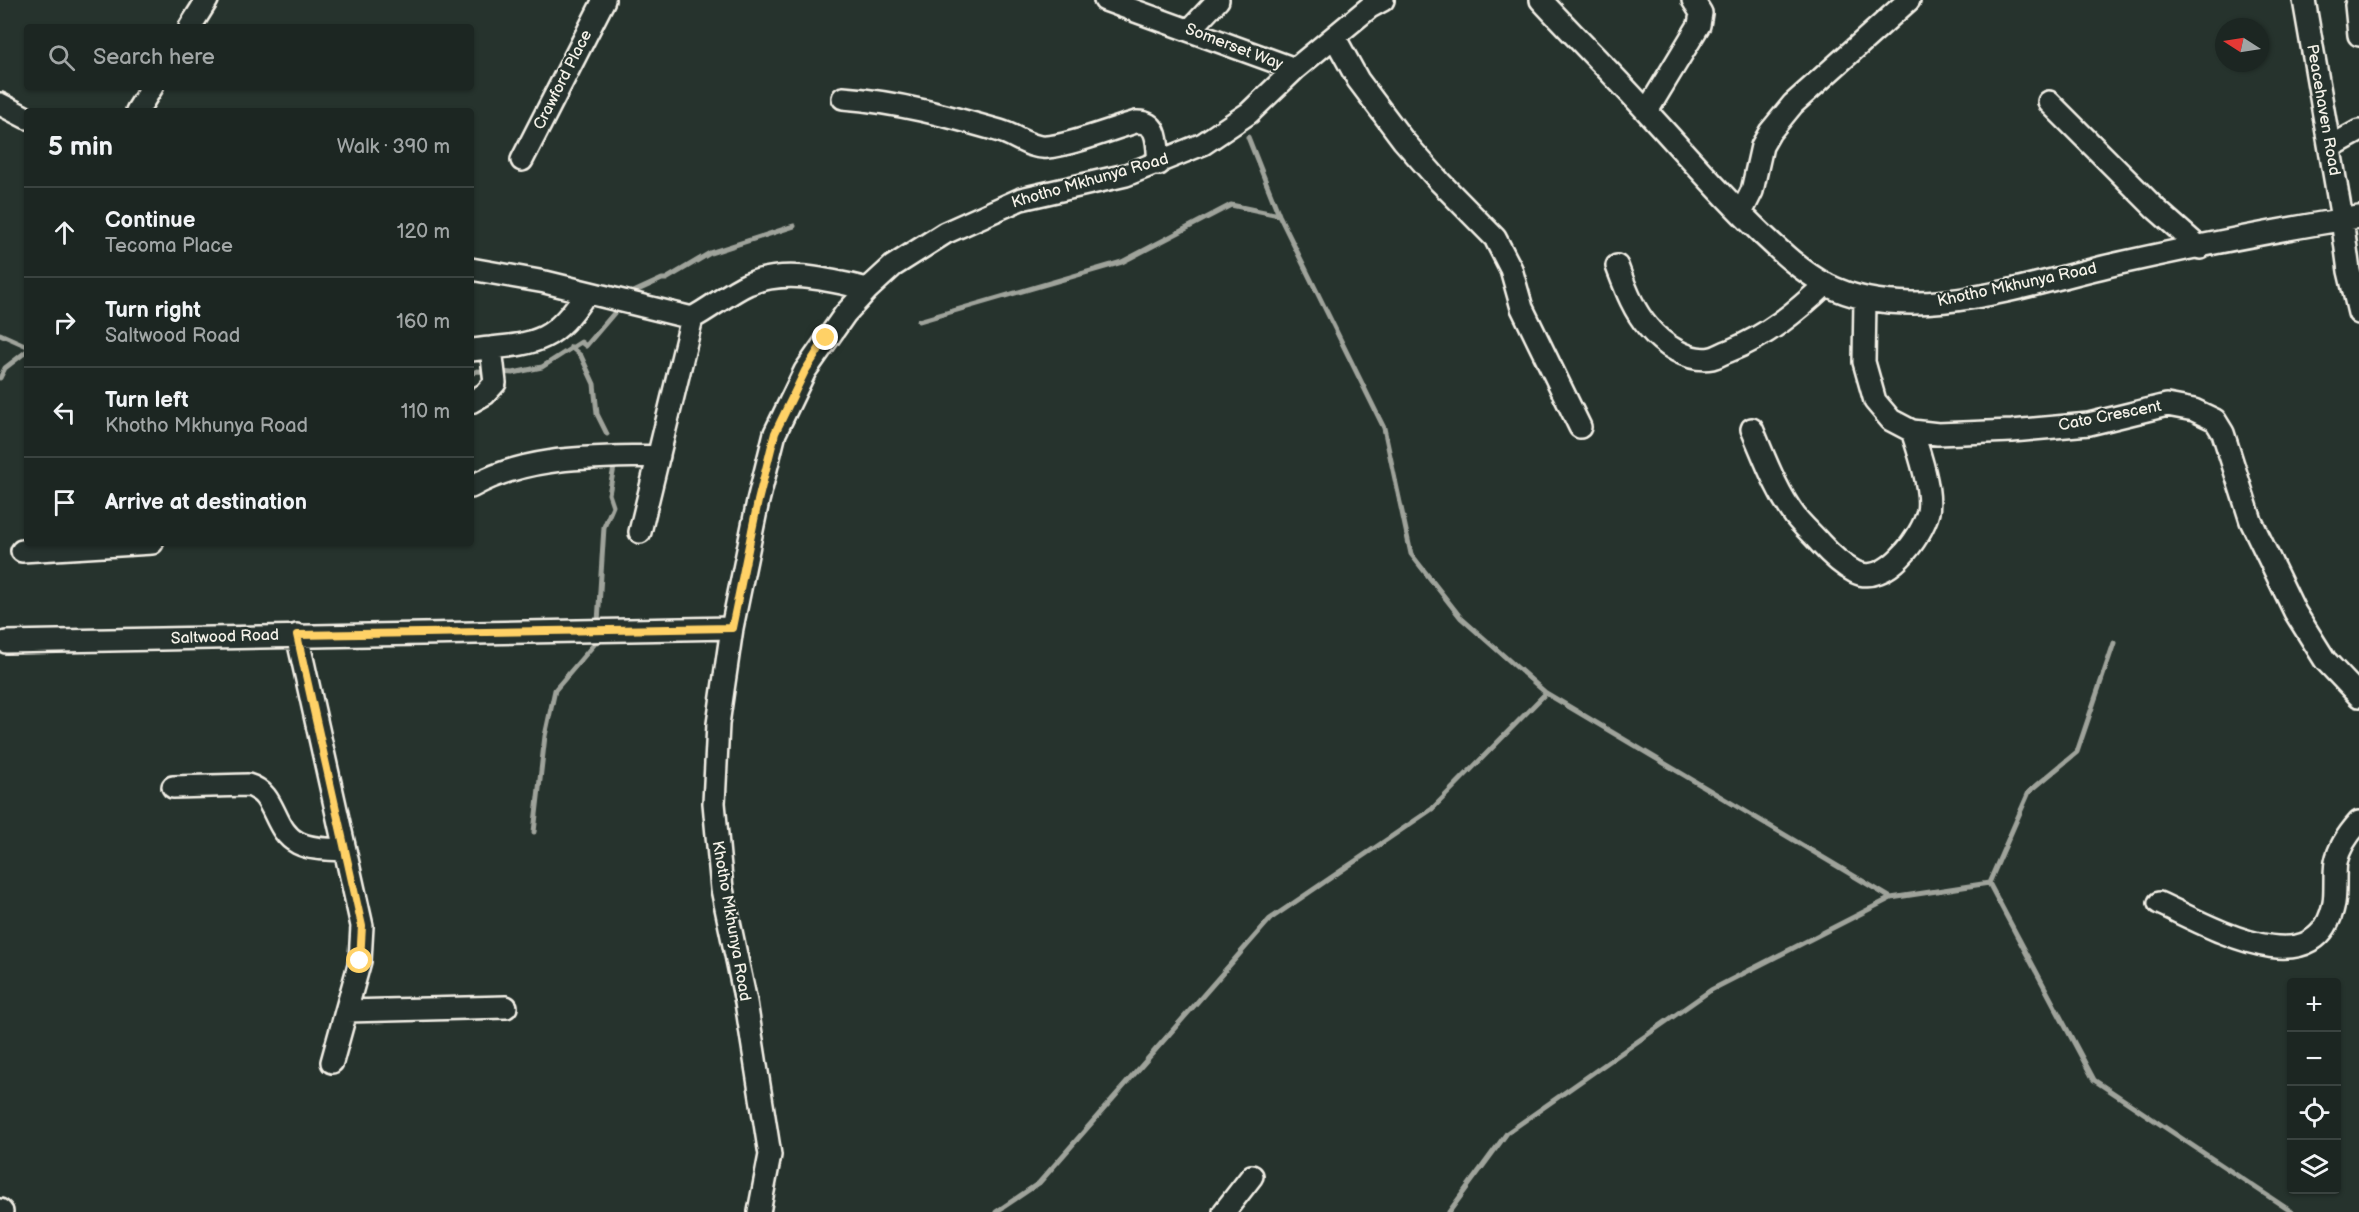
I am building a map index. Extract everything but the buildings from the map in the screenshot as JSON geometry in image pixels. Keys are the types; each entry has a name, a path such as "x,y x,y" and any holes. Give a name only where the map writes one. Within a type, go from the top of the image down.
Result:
{"street":[{"path":"192,24 207,0"},
{"name":"Crawford Place","path":"522,160 604,0"},
{"name":"Somerset Way","path":"1105,0 1295,69"},
{"path":"1190,30 1218,0"},
{"name":"Khotho Mkhunya Road","path":"759,1212 770,1155 746,1002 722,889 714,803 718,724 732,628 758,501 775,433 805,371 826,338 868,289 893,266 945,233 1022,199 1126,175 1203,144 1249,113 1295,69 1383,0"},
{"name":"Khotho Mkhunya Road","path":"1541,0 1740,213 1793,264 1826,284 1865,299 1924,304 1983,295 2125,262 2351,218"},
{"path":"1647,111 1700,25 1701,13 1693,0"},
{"path":"1740,213 1752,191 1762,146 1770,132 1793,104 1909,0"},
{"name":"Peacehaven Road","path":"2304,0 2330,147 2351,218 2349,272 2359,313"},
{"path":"2356,5 2359,34"},
{"path":"1335,38 1358,80 1403,140 1495,238 1511,269 1522,308 1580,427"},
{"path":"139,108 150,90"},
{"path":"843,98 884,101 914,108 1010,134 1040,147 1055,146 1136,122 1145,122 1151,126 1155,135 1158,164"},
{"path":"2049,102 2156,209 2200,248"},
{"path":"0,104 24,116"},
{"path":"2330,147 2359,131"},
{"path":"1617,266 1628,294 1648,328 1677,351 1695,358 1711,358 1762,335 1791,316 1826,284"},
{"path":"474,270 545,282 692,318 748,285 780,276 817,277 868,289"},
{"path":"474,400 485,394 495,383 485,353 540,341 559,329 572,315 586,292"},
{"path":"1752,429 1774,480 1795,516 1834,558 1857,573 1876,575 1886,570 1916,540 1928,511 1922,458 1912,432 1891,420 1875,401 1864,362 1865,299"},
{"path":"640,532 692,318"},
{"name":"Cato Crescent","path":"1912,432 1938,434 2012,431 2089,424 2167,405 2194,410 2215,420 2223,433 2251,521 2295,612 2325,660 2359,696"},
{"path":"474,485 488,478 535,462 659,456"},
{"path":"22,551 103,546"},
{"name":"Saltwood Road","path":"6,642 732,628"},
{"path":"297,635 362,926 360,961 332,1062"},
{"path":"172,787 248,785 256,788 268,798 280,825 289,837 309,848 345,850"},
{"path":"2159,903 2234,937 2277,949 2296,948 2312,940 2325,928 2334,904 2337,861 2348,834 2359,822"},
{"path":"346,1011 506,1006"},
{"path":"1224,1212 1252,1176"}],"waterway":[{"path":"1248,137 1279,215 1384,428 1411,554 1461,618 1546,693 1891,898 1989,883 2094,1080 2292,1212"},
{"path":"919,321 1122,262 1231,205 1279,215"},
{"path":"627,295 666,279 710,253 794,226"},
{"path":"499,372 513,373 542,367 581,342 586,346 621,305"},
{"path":"0,334 24,345"},
{"path":"571,347 581,356 594,384 597,414 607,434"},
{"path":"0,378 5,368 24,353"},
{"path":"474,372 489,372"},
{"path":"598,622 604,527 613,506 609,494 614,467"},
{"path":"534,832 545,736 555,690 597,641"},
{"path":"1989,883 2029,792 2077,752 2114,643"},
{"path":"996,1212 1039,1183 1270,919 1432,809 1546,693"},
{"path":"1449,1212 1507,1133 1711,990 1891,898"}],"route":[{"path":"360,961 362,926 297,635 732,628 758,501 775,433 805,371 826,338"}]}
